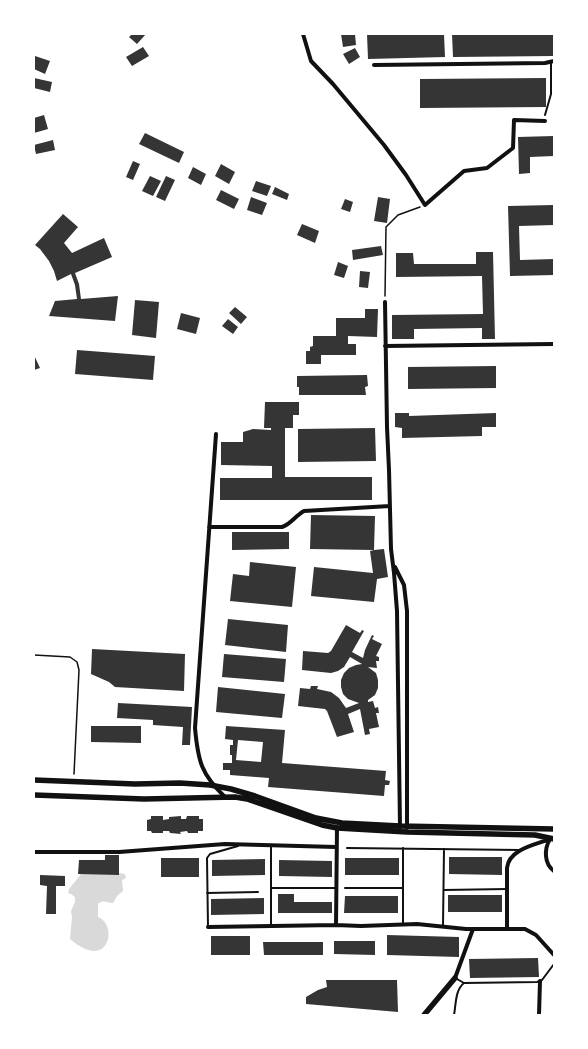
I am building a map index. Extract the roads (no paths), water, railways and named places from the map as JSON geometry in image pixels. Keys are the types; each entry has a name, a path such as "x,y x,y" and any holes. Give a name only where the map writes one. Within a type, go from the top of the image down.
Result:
{"street":[{"path":"303,34 311,61 333,84 384,145 406,175 425,205 464,171 487,168 513,148 514,120 545,121"},
{"path":"374,65 552,61"},
{"path":"385,302 391,549 397,611 400,829"},
{"path":"385,346 554,344"},
{"path":"216,434 195,728 197,751 200,763 206,776 225,797"},
{"path":"209,527 282,527 289,524 297,515 304,511 390,506"},
{"path":"393,563 404,586 407,611 407,829"},
{"path":"34,780 135,784 187,783 213,785 255,796 337,825"},
{"path":"34,795 144,799 225,797 247,799 322,825 400,829 554,829"},
{"path":"336,925 337,825"},
{"path":"407,829 530,835 553,838"},
{"path":"507,928 507,864 509,859 522,850 553,838"},
{"path":"553,838 546,847 546,856 548,865 554,871"},
{"path":"34,852 119,852 225,844 336,847"},
{"path":"208,927 271,925 403,925 443,926 473,929 525,929 531,932 554,955"},
{"path":"424,1015 455,978 473,929"},
{"path":"539,1015 540,981"}],"lane":[{"path":"545,115 551,94 552,61"},
{"path":"208,927 207,865 210,854 242,845"},
{"path":"271,846 271,925"},
{"path":"347,848 522,850"},
{"path":"403,848 403,925"},
{"path":"443,926 444,849"},
{"path":"271,888 336,888"},
{"path":"345,888 403,888"},
{"path":"444,890 507,889"},
{"path":"207,893 258,892"},
{"path":"455,978 464,983 540,981 554,964"},
{"path":"454,1015 458,991 464,983"}]}
